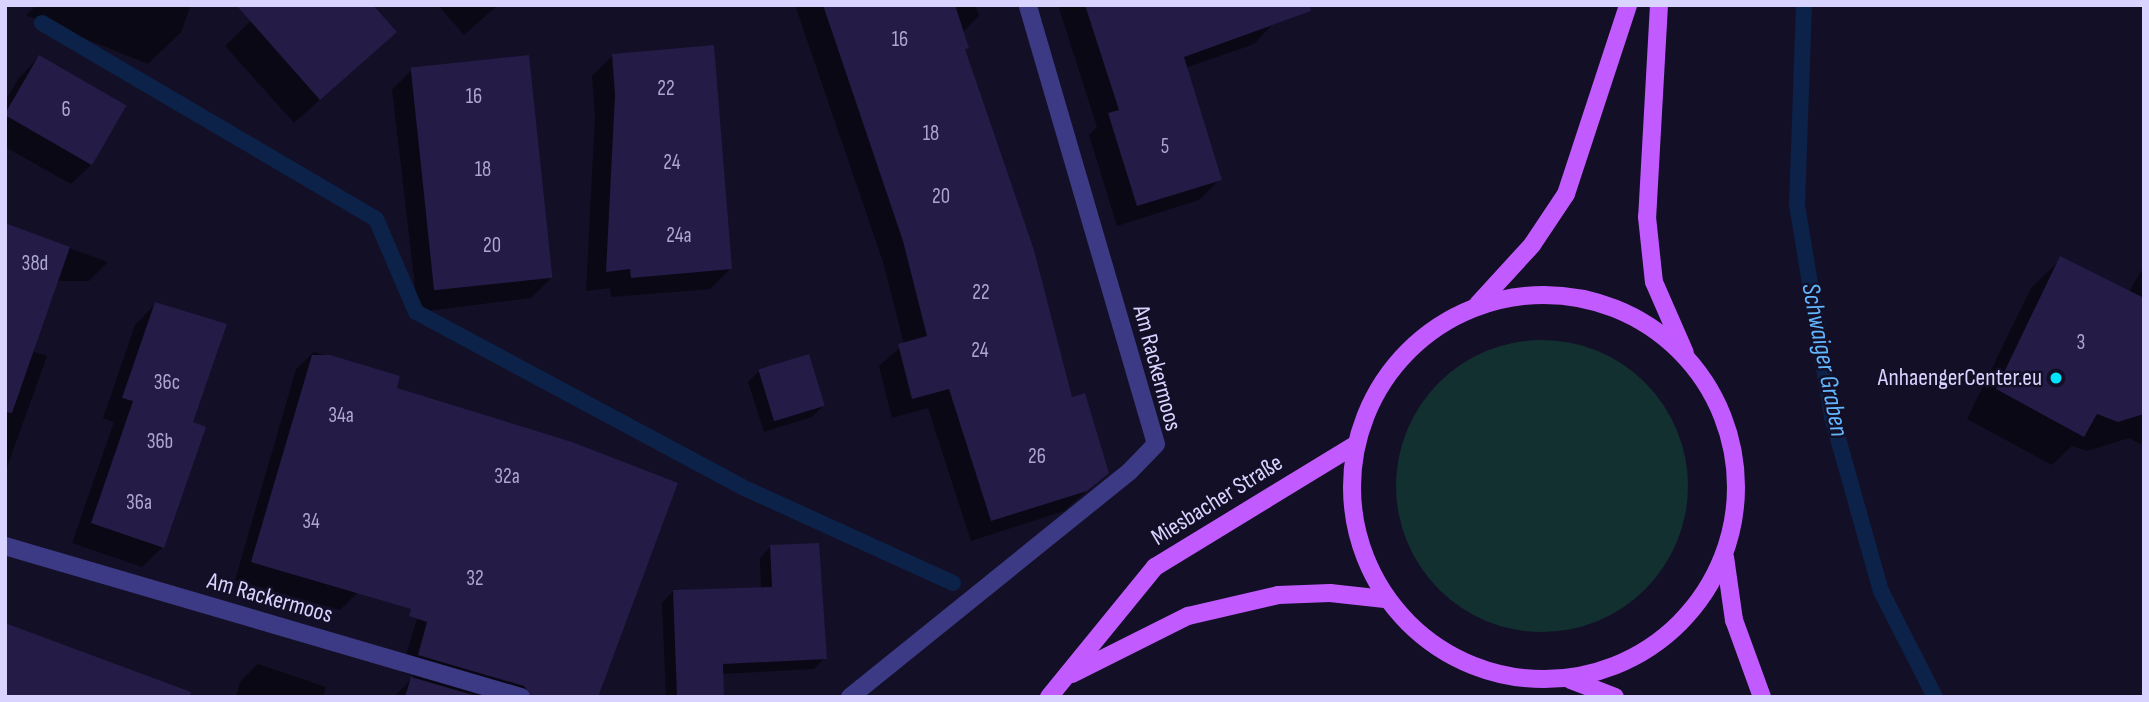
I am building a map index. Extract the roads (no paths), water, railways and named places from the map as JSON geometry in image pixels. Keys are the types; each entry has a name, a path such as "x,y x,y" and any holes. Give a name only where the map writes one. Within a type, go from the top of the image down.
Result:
{"main road":[{"path":"1615,697 1571,680 1500,677 1435,649 1385,599 1360,551 1350,499 1354,444 1379,385 1422,336 1478,304 1532,245 1566,194 1597,111 1628,5"},
{"path":"1659,5 1647,217 1654,282 1685,353 1724,414 1738,486 1725,557 1734,620 1762,697"},
{"path":"1478,304 1551,293 1624,310 1685,353"},
{"name":"Miesbacher Straße","path":"1049,697 1155,568 1354,444"},
{"path":"1571,680 1636,659 1690,616 1725,557"},
{"name":"Miesbacher Straße","path":"1066,677 1188,616 1278,595 1330,593 1385,599"}],"street":[{"name":"Am Rackermoos","path":"850,697 1130,471 1156,444 1028,5"},
{"name":"Am Rackermoos","path":"5,546 521,697"}],"waterway":[{"name":"Schwaiger Graben","path":"1804,5 1797,205 1832,417 1881,591 1935,697"},
{"path":"42,23 376,219 416,312 740,486 953,583"}],"place":[{"name":"AnhaengerCenter.eu","path":"2056,378"}]}
